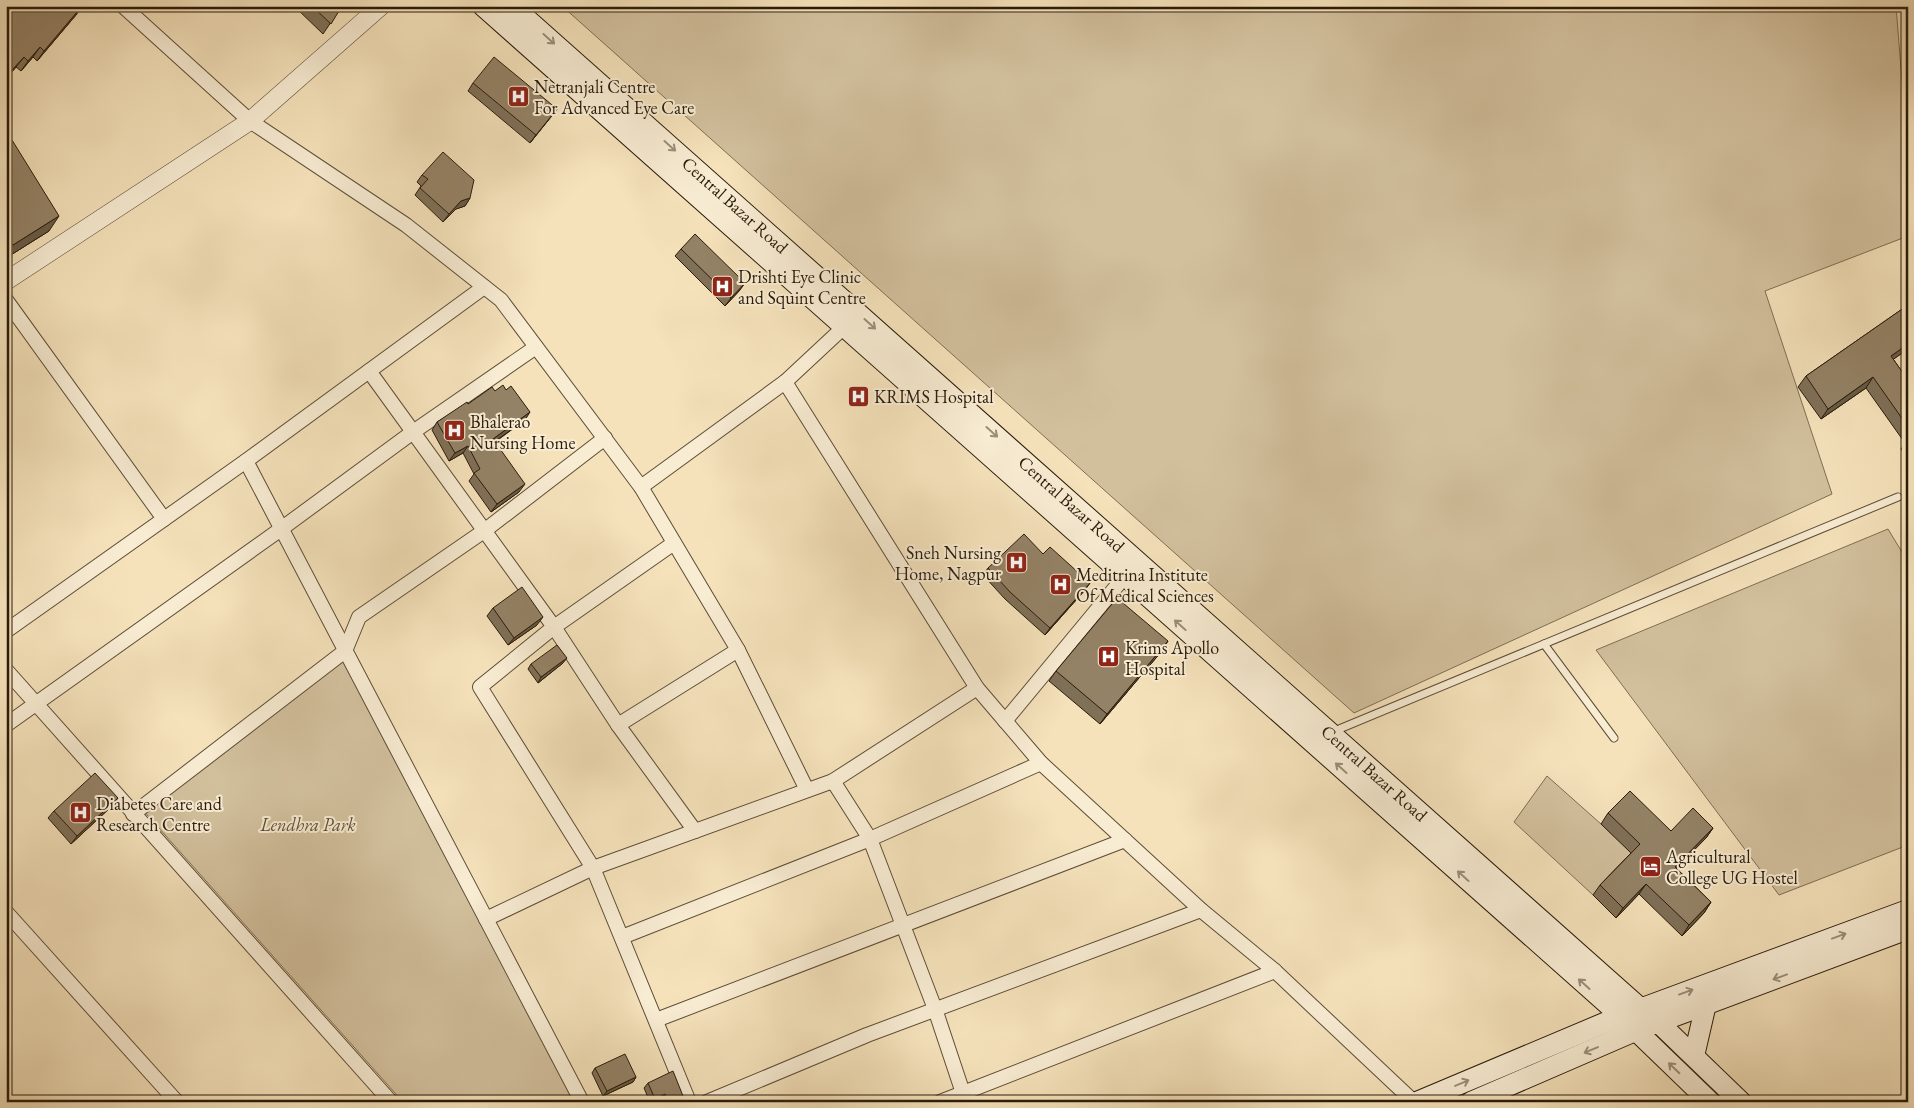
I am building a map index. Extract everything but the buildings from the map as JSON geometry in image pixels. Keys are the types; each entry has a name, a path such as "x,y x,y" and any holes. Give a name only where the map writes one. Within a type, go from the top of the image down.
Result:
{"main road":[{"name":"Central Bazar Road","path":"483,6 1621,1016 1710,1102"},
{"name":"Central Bazar Road","path":"512,6 1641,1009 1658,1022 1741,1102"},
{"path":"1415,1102 1621,1016 1908,910"},
{"path":"1479,1100 1635,1031 1908,930"},
{"path":"1694,1056 1706,1004"}],"street":[{"path":"123,6 250,121 406,225 501,300 641,487 738,650 808,790"},
{"path":"6,281 250,121 380,6"},
{"path":"6,631 246,461 484,287"},
{"path":"6,300 164,519"},
{"path":"641,487 785,382 844,327"},
{"path":"6,725 281,529 413,432 536,347"},
{"path":"369,371 554,627 618,725 695,831"},
{"path":"785,382 977,688 1005,721 1041,762 1124,840 1201,910 1275,971 1415,1102"},
{"path":"133,814 345,651 359,617 484,531 605,438"},
{"path":"246,461 582,1102"},
{"path":"674,542 554,627 480,687 594,868 690,1102"},
{"path":"1005,721 1125,576"},
{"path":"618,725 738,650"},
{"path":"6,670 391,1102"},
{"path":"486,919 594,868 833,781 977,688"},
{"path":"622,937 870,839 1041,762"},
{"path":"833,781 870,839 935,1009 963,1093"},
{"path":"656,1020 1124,840"},
{"path":"707,1102 935,1009 1201,910"},
{"path":"6,912 177,1102"},
{"path":"940,1102 1275,971"}],"lane":[{"path":"1332,733 1898,497"},
{"path":"1544,644 1614,738"}],"green space":[{"path":"562,6 1896,6 1908,156 1908,236 1765,291 1832,494 1354,713"},
{"path":"1888,529 1908,562 1908,845 1779,895 1596,650"},
{"name":"Lendhra Park","path":"345,651 582,1102 403,1102 141,808"},
{"path":"1547,776 1633,854 1593,895 1514,822"}],"place":[{"name":"Netranjali Centre For Advanced Eye Care","path":"518,96"},
{"name":"Drishti Eye Clinic and Squint Centre","path":"722,286"},
{"name":"KRIMS Hospital","path":"858,396"},
{"name":"Bhalerao Nursing Home","path":"454,431"},
{"name":"Sneh Nursing Home, Nagpur","path":"1017,562"},
{"name":"Meditrina Institute Of Medical Sciences","path":"1060,584"},
{"name":"Krims Apollo Hospital","path":"1109,657"},
{"name":"Diabetes Care and Research Centre","path":"80,813"},
{"name":"Agricultural College UG Hostel","path":"1650,866"}]}
